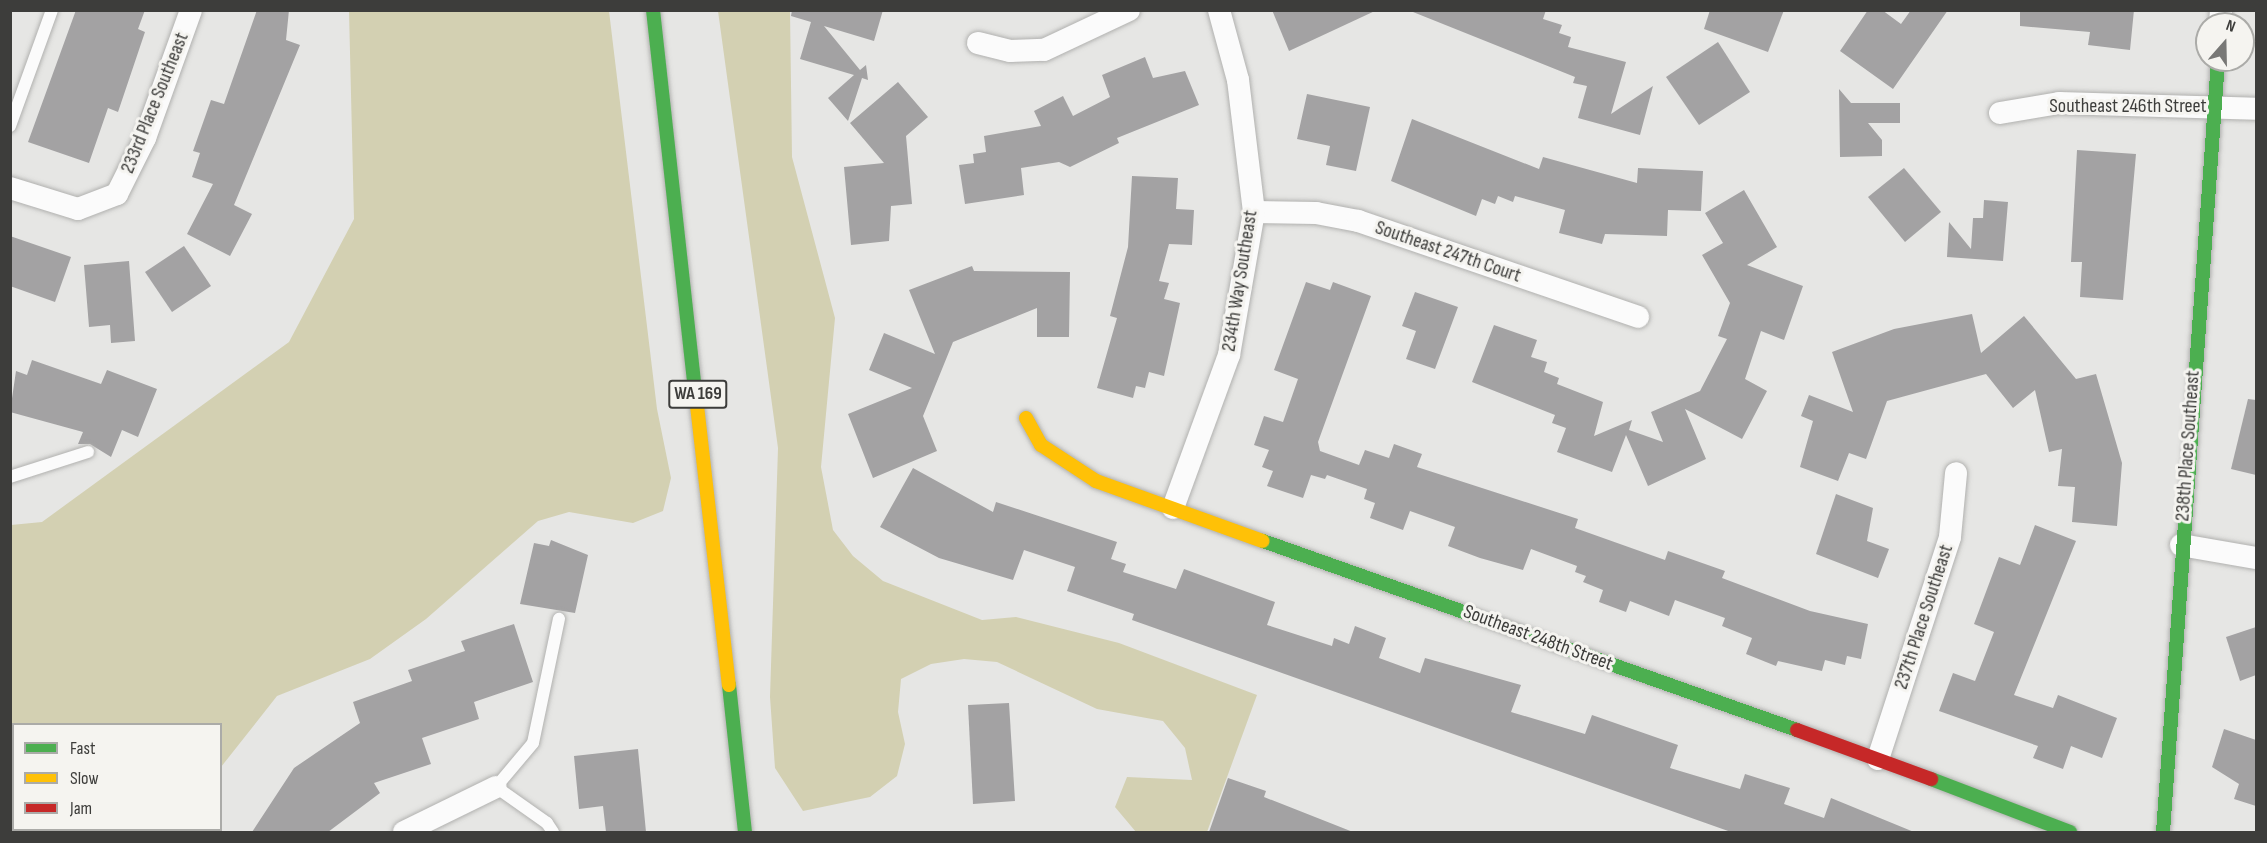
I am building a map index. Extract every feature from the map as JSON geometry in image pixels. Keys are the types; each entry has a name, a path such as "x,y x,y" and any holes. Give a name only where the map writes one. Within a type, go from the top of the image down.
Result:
{"street":[{"name":"233rd Place Southeast","path":"10,189 78,209 117,194 145,138 190,10"},
{"name":"WA 169","path":"653,10 746,832"},
{"path":"978,43 1010,51 1044,50 1129,10"},
{"name":"234th Way Southeast","path":"1173,508 1229,355 1254,212 1238,81 1219,10"},
{"name":"238th Place Southeast","path":"2163,832 2181,545 2217,72"},
{"name":"Southeast 246th Street","path":"2001,113 2059,103 2214,105 2256,109"},
{"name":"Southeast 247th Court","path":"1254,212 1316,213 1358,221 1638,317"},
{"name":"Southeast 248th Street","path":"1026,418 1041,445 1063,463 1096,481 1878,759 2070,832"},
{"name":"237th Place Southeast","path":"1878,759 1950,537 1956,473"},
{"path":"2181,545 2256,558"},
{"path":"404,832 496,787"}],"lane":[{"path":"10,126 52,10"},
{"path":"10,477 88,452"},
{"path":"553,832 547,822 496,787 533,743 560,619"}],"shaded area":[{"path":"349,11 609,11 657,409 671,478 663,511 633,523 569,512 538,521 426,619 370,659 277,696 222,766 222,723 12,723 12,831 91,831 11,832 11,525 42,522 289,342 354,219"},
{"path":"718,11 790,11 792,157 835,318 821,467 833,530 853,556 883,581 982,620 1016,617 1119,643 1257,695 1207,832 1136,832 1115,807 1127,777 1192,780 1185,748 1163,721 1097,709 997,662 964,659 931,664 901,679 898,712 905,744 897,776 870,797 803,811 775,768 770,697 778,448"}],"building":[{"path":"76,10 145,10 138,29 145,32 118,112 108,108 89,163 28,142"},
{"path":"257,10 289,10 286,40 300,45 234,205 252,214 230,256 187,234 213,184 192,177 200,153 193,151 211,100 224,104"},
{"path":"792,10 883,10 874,41 824,26 860,70 866,65 868,80 862,78 848,121 828,98 854,75 800,59 811,22 791,16"},
{"path":"1272,10 1377,10 1289,51"},
{"path":"1408,10 1546,10 1543,19 1562,25 1559,33 1571,37 1568,47 1626,62 1611,114 1653,86 1640,135 1578,118 1587,86 1573,83 1575,77"},
{"path":"1710,10 1784,10 1768,52 1704,29"},
{"path":"1868,10 1882,10 1901,24 1911,10 1948,10 1893,89 1840,51"},
{"path":"2020,10 2134,10 2130,50 2088,45 2090,32 2020,26"},
{"path":"1718,42 1750,92 1699,125 1666,77"},
{"path":"1145,57 1153,78 1185,71 1199,105 1117,138 1119,143 1070,167 1059,162 1021,168 1024,195 965,204 959,165 974,163 973,154 986,152 984,136 1041,126 1034,111 1063,96 1073,116 1110,97 1102,75"},
{"path":"898,82 928,117 906,136 912,204 891,206 889,241 851,245 844,167 884,163 850,123"},
{"path":"1839,89 1851,103 1900,103 1900,123 1868,123 1882,140 1882,156 1840,157"},
{"path":"1307,94 1370,107 1356,171 1326,165 1330,146 1297,139"},
{"path":"1412,119 1539,169 1543,157 1637,183 1638,168 1703,171 1701,211 1668,210 1667,236 1605,234 1602,244 1559,233 1565,210 1515,196 1513,202 1498,196 1495,204 1482,199 1476,216 1391,181"},
{"path":"2077,150 2136,154 2123,300 2080,297 2082,262 2071,262"},
{"path":"1904,168 1941,212 1905,242 1868,197"},
{"path":"1132,176 1178,178 1176,209 1194,210 1192,245 1169,244 1159,281 1169,283 1164,299 1180,303 1164,376 1149,372 1145,388 1136,386 1133,398 1097,388 1117,318 1110,316 1128,247"},
{"path":"1744,190 1777,247 1747,265 1803,286 1784,340 1761,331 1745,379 1767,391 1742,439 1685,409 1706,459 1648,486 1626,435 1612,472 1557,452 1566,428 1552,423 1555,415 1472,382 1494,325 1537,340 1531,357 1547,362 1544,372 1559,378 1557,384 1603,402 1594,436 1632,420 1629,430 1663,442 1651,412 1700,391 1727,339 1718,336 1730,303 1702,255 1723,243 1705,213"},
{"path":"1984,200 2008,202 2003,261 1947,257 1949,222 1971,249 1973,218 1983,218"},
{"path":"10,236 71,257 55,302 10,286"},
{"path":"184,246 211,286 172,312 145,272"},
{"path":"129,261 135,341 111,343 110,325 89,327 84,265"},
{"path":"972,266 974,271 1070,272 1069,337 1037,337 1037,308 953,342 923,416 937,451 873,478 848,414 912,388 869,370 884,333 935,354 909,290"},
{"path":"1306,282 1330,290 1333,282 1371,296 1318,442 1320,451 1359,465 1365,450 1389,458 1394,444 1422,454 1417,467 1578,519 1575,528 1665,560 1668,551 1725,571 1722,578 1810,611 1868,624 1861,659 1847,656 1845,665 1825,660 1822,671 1778,661 1776,666 1746,654 1752,638 1722,626 1725,618 1675,600 1669,616 1630,601 1626,612 1599,602 1603,590 1583,582 1586,576 1575,572 1577,566 1531,549 1523,570 1448,546 1455,527 1410,511 1403,530 1370,518 1375,503 1364,499 1367,489 1327,475 1325,479 1311,475 1303,498 1267,486 1273,471 1262,467 1269,450 1254,445 1264,416 1283,422 1298,379 1274,370"},
{"path":"1415,292 1458,307 1435,369 1406,359 1416,331 1402,326"},
{"path":"1972,314 1981,353 2024,316 2076,379 2096,374 2122,463 2117,526 2072,522 2075,487 2058,486 2062,449 2049,452 2035,390 2013,408 1986,374 1887,401 1866,459 1849,453 1838,481 1800,467 1813,421 1801,416 1809,395 1853,412 1832,352 1894,329"},
{"path":"32,360 101,384 107,370 157,389 138,437 122,430 111,457 90,444 78,444 83,432 10,412 16,371 27,375"},
{"path":"2248,399 2256,400 2256,475 2231,469"},
{"path":"913,468 993,512 996,502 1117,542 1111,559 1126,564 1123,572 1176,589 1184,569 1275,602 1267,625 1332,646 1334,638 1349,644 1355,626 1386,638 1379,658 1420,673 1425,658 1521,685 1511,712 1585,734 1592,715 1678,745 1670,768 1740,789 1745,774 1790,788 1784,804 1824,818 1831,798 1914,832 1731,832 1132,620 1134,614 1067,591 1075,567 1024,550 1013,580 939,558 880,527"},
{"path":"1836,494 1873,508 1867,541 1889,549 1878,578 1816,554"},
{"path":"2035,525 2076,541 2014,695 2053,708 2058,695 2117,718 2102,758 2071,746 2063,769 2033,758 2038,746 1939,711 1953,673 1975,681 1994,632 1974,624 1999,557 2020,565"},
{"path":"551,540 588,555 575,613 520,604 534,543 549,546"},
{"path":"514,624 533,682 474,702 479,719 422,738 431,764 374,783 380,793 328,832 252,832 294,768 360,723 353,702 412,681 408,670 465,651 461,641"},
{"path":"2256,627 2256,675 2240,681 2226,637"},
{"path":"1009,703 1015,801 973,804 968,705"},
{"path":"2224,729 2256,740 2256,806 2234,799 2239,784 2212,767"},
{"path":"638,749 646,832 606,832 603,806 579,809 574,756"},
{"path":"1228,778 1266,791 1264,797 1353,832 1209,832"}],"traffic: fast":[{"path":"653,10 695,388"},
{"path":"2163,832 2217,72"},
{"path":"1263,541 1797,730"},
{"path":"729,685 745,832"},
{"path":"1931,779 2070,832"}],"traffic: slow":[{"path":"695,388 729,685"},
{"path":"1026,418 1041,445 1096,481 1263,541"}],"traffic: jam":[{"path":"1797,730 1931,779"}]}
